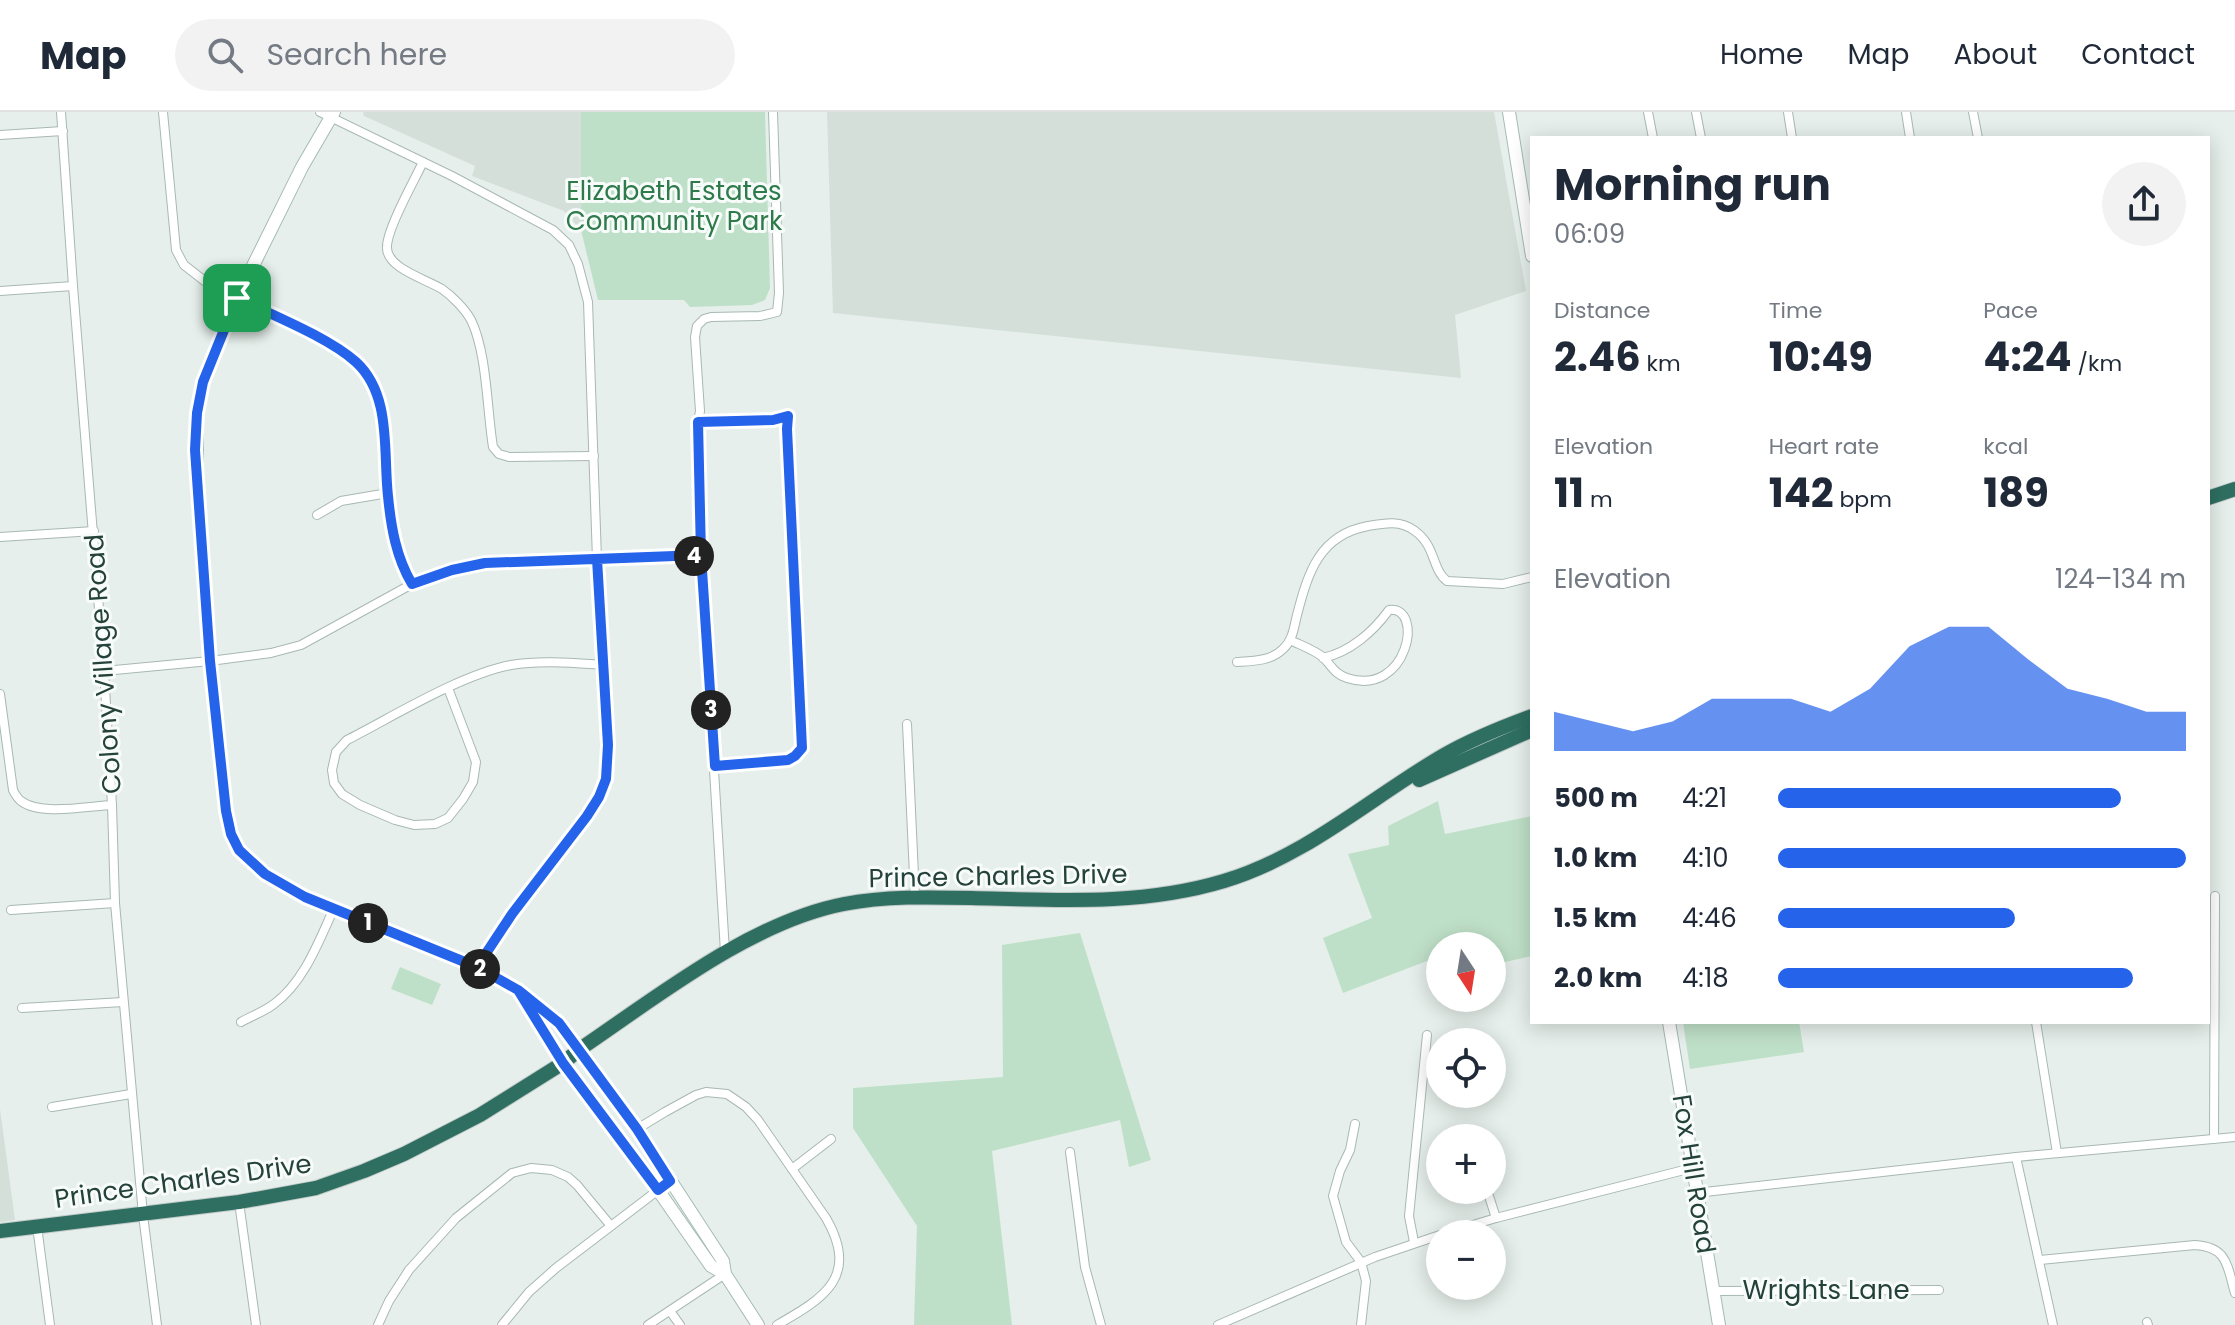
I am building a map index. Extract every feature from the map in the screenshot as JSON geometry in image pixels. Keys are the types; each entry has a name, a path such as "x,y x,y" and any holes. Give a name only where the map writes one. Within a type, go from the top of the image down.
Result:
{"highway":[{"path":"2210,497 2235,489"},
{"name":"Prince Charles Drive","path":"0,1231 239,1202 316,1188 391,1160 480,1115 563,1063 725,952 784,924 842,904 915,897 1129,900 1196,889 1250,873 1311,843 1443,755 1482,735 1530,717"},
{"name":"Prince Charles Drive","path":"1379,798 1530,731"}],"street":[{"name":"Colony Village Road","path":"61,112 104,671 115,903 143,1215 157,1325"},
{"path":"163,112 176,250 184,265 211,286 324,341 363,368 378,397 397,549 412,584"},
{"path":"725,952 701,555 700,411 695,337 697,326 704,319 777,312 773,112"},
{"path":"1509,112 1530,243"},
{"path":"1648,112 1653,136"},
{"path":"1696,112 1701,136"},
{"path":"1788,112 1792,136"},
{"path":"1906,112 1910,136"},
{"path":"1973,112 1978,136"},
{"path":"477,967 512,914 587,816 606,779 608,745 585,284 569,245 553,230 328,114 237,298 203,382 197,413 197,487 210,661 231,834 239,850 265,874 305,897 477,967 518,990 559,1023 637,1129 723,1261 725,1274 758,1325"},
{"path":"0,135 63,131"},
{"path":"423,162 392,229 387,252 395,263 442,289 470,319 480,355 493,447 499,454 509,457 594,456"},
{"path":"0,291 73,286"},
{"path":"698,422 773,420 788,416 802,748 788,760 715,766"},
{"path":"317,515 341,501 388,493"},
{"path":"1237,662 1263,660 1283,649 1290,640 1314,563 1326,547 1341,535 1360,528 1393,523 1414,529 1433,552 1440,574 1447,581 1503,584 1530,577"},
{"path":"0,537 94,531"},
{"path":"104,671 271,653 301,645 412,584 485,563 701,555"},
{"path":"1290,640 1323,658 1334,672 1344,677 1363,682 1381,679 1391,671 1407,644 1406,619 1402,612 1389,610 1348,650 1323,658"},
{"path":"448,688 476,762 473,782 448,818 435,824 414,825 395,820 342,794 334,783 332,770 336,752 347,740 448,688 490,670 512,665 544,662 604,665"},
{"path":"0,694 13,790 21,801 48,809 112,805"},
{"path":"907,724 915,897"},
{"path":"2214,1139 2215,896"},
{"path":"11,910 115,903"},
{"path":"241,1022 275,1004 297,979 334,908"},
{"path":"518,990 563,1063 711,1266 725,1274"},
{"path":"22,1008 123,1002"},
{"name":"Fox Hill Road","path":"1669,1024 1719,1325"},
{"path":"2036,1024 2057,1153"},
{"path":"1414,1242 1409,1216 1426,1045"},
{"path":"637,1129 706,1092 727,1094 758,1120 834,1231 840,1255 836,1275 822,1297 777,1325"},
{"path":"52,1107 131,1094"},
{"path":"1355,1124 1350,1150 1333,1196 1346,1242 1361,1262 1366,1281 1361,1325"},
{"path":"1696,1193 2016,1157 2235,1137"},
{"path":"792,1169 831,1139"},
{"path":"1070,1152 1085,1267 1101,1325"},
{"path":"2016,1157 2053,1325"},
{"path":"378,1325 409,1270 456,1218 512,1173 531,1168 552,1170 568,1177 611,1226"},
{"path":"1489,1220 1692,1168"},
{"path":"502,1325 529,1292 556,1268 670,1181"},
{"path":"239,1202 256,1325"},
{"path":"1492,1204 1496,1218"},
{"path":"37,1226 50,1325"},
{"path":"1218,1325 1361,1262 1426,1238"},
{"path":"2040,1260 2209,1246 2218,1250 2224,1258 2235,1293"},
{"path":"648,1325 725,1274"},
{"name":"Wrights Lane","path":"1714,1291 1939,1290"},
{"path":"670,1311 680,1325"}],"shaded area":[{"path":"363,112 581,112 581,230 564,211 472,176 475,166 364,116"},
{"path":"827,112 1494,112 1526,291 1455,315 1461,378 833,313"},
{"path":"0,1109 15,1220 0,1222"}],"green space":[{"name":"Elizabeth Estates Community Park","path":"581,112 765,112 770,288 765,300 752,305 690,307 684,300 598,300 581,230"},
{"path":"1438,801 1445,834 1530,816 1530,956 1506,962 1506,932 1426,932 1426,961 1343,993 1323,938 1372,918 1348,854 1389,845 1388,826"},
{"path":"1080,933 1151,1160 1129,1167 1120,1120 992,1151 1012,1325 914,1325 917,1226 853,1128 853,1088 1003,1077 1002,945"},
{"path":"400,967 441,984 432,1005 391,989"},
{"path":"1683,1024 1799,1024 1804,1052 1690,1069"}],"route":[{"path":"237,298 203,382 195,450 210,661 231,834 239,850 265,874 305,897 477,967 518,990 563,1063 658,1190 670,1181 637,1129 559,1023 518,990 477,967 493,940 587,816 606,779 608,745 597,559 701,555 715,766 779,762 795,756 802,748 788,416 773,420 698,422 701,555 485,563 412,584 403,569 391,522 382,416 371,381 363,368 342,351 237,298"}]}
